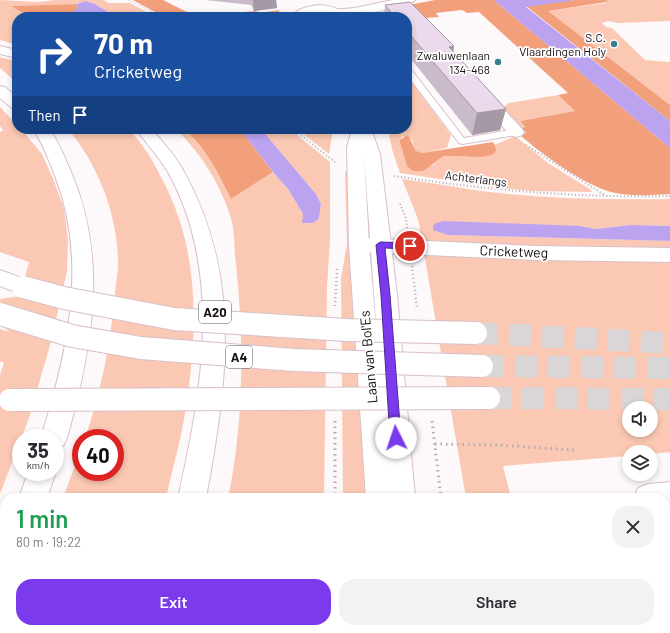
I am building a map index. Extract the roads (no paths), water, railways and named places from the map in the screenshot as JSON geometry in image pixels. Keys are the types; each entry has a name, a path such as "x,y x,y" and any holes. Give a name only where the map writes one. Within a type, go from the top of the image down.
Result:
{"main road":[{"path":"301,0 301,12"},
{"path":"402,2 409,12"},
{"path":"355,12 402,2"},
{"path":"376,12 390,8 402,2"},
{"path":"304,12 316,5 332,12"},
{"path":"0,50 12,53"},
{"path":"475,86 516,132"},
{"path":"0,90 12,101"},
{"path":"45,134 73,196 82,239 84,266 82,309 75,359 67,396 57,429"},
{"name":"A20","path":"148,134 166,155 187,192 203,234 214,290 215,330 213,374 193,493"},
{"path":"359,134 355,147 356,170 367,217"},
{"path":"363,134 372,154 373,172 367,217"},
{"name":"Laan van Bol'Es","path":"367,217 370,245 386,295 400,493"},
{"name":"Laan van Bol'Es","path":"370,245 363,305 380,493"},
{"name":"Cricketweg","path":"370,245 536,253 670,255"},
{"path":"0,278 23,287 64,298 174,319 346,330 476,333"},
{"name":"A4","path":"0,314 72,336 141,348 294,360 482,366"},
{"path":"5,400 489,398"},
{"path":"35,493 39,481"}],"lane":[{"path":"412,77 462,142 516,132"}],"tunnel":[{"path":"476,333 670,343"},
{"path":"482,366 670,368"},
{"path":"489,398 670,399"}],"place":[{"name":"S.C. Vlaardingen Holy","path":"614,44"},
{"name":"Zwaluwenlaan 134-468","path":"498,62"}]}
